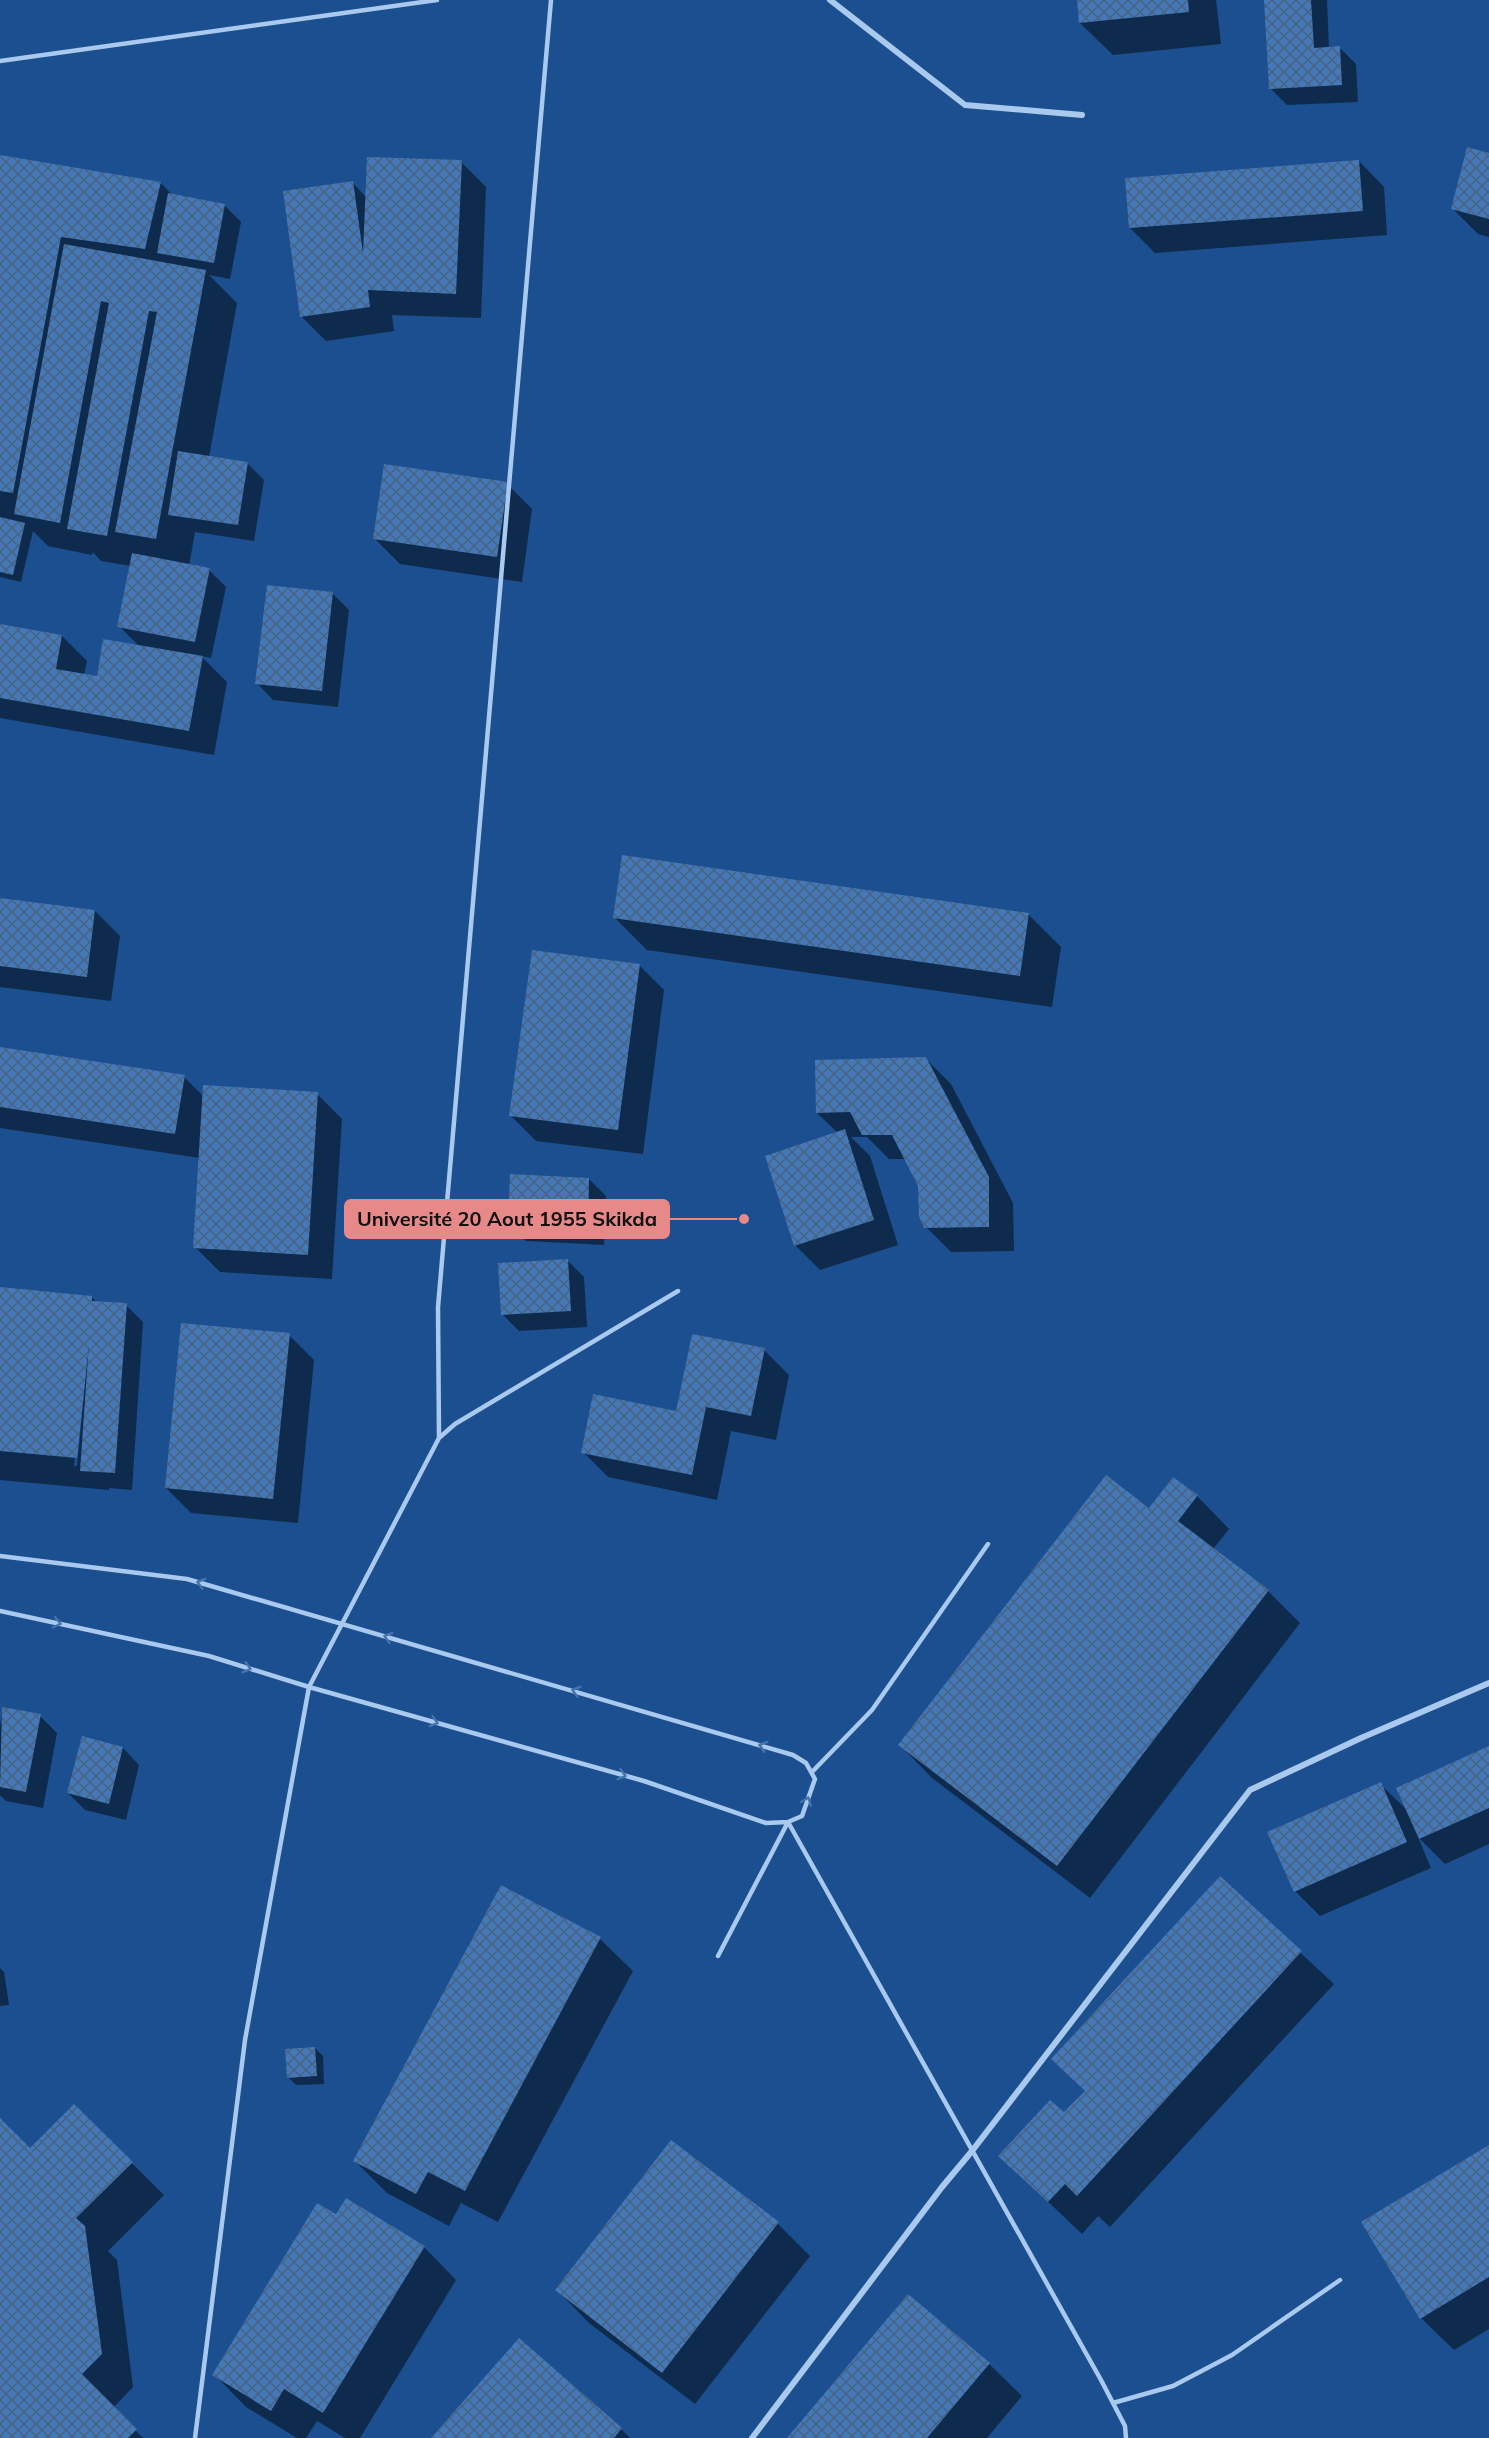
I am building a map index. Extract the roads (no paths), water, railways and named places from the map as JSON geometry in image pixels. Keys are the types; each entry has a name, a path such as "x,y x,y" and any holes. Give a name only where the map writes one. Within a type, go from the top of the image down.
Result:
{"street":[{"path":"830,0 965,105 1082,115"},
{"path":"752,2438 942,2187 1250,1790 1361,1738 1489,1683"}],"lane":[{"path":"0,61 437,0"},
{"path":"440,1438 438,1307 551,0"},
{"path":"195,2438 245,2040 309,1687 440,1438 455,1424 678,1291"},
{"path":"813,1772 872,1710 988,1544"},
{"path":"0,1556 187,1579 793,1755 806,1763 816,1779 802,1816 788,1822 766,1822 644,1781 309,1687 209,1656 0,1611"},
{"path":"788,1822 1113,2403 1125,2426 1126,2438"},
{"path":"718,1956 788,1822"},
{"path":"1113,2403 1173,2386 1232,2355 1340,2280"}],"place":[{"name":"Université 20 Aout 1955 Skikda","path":"744,1219"}]}
